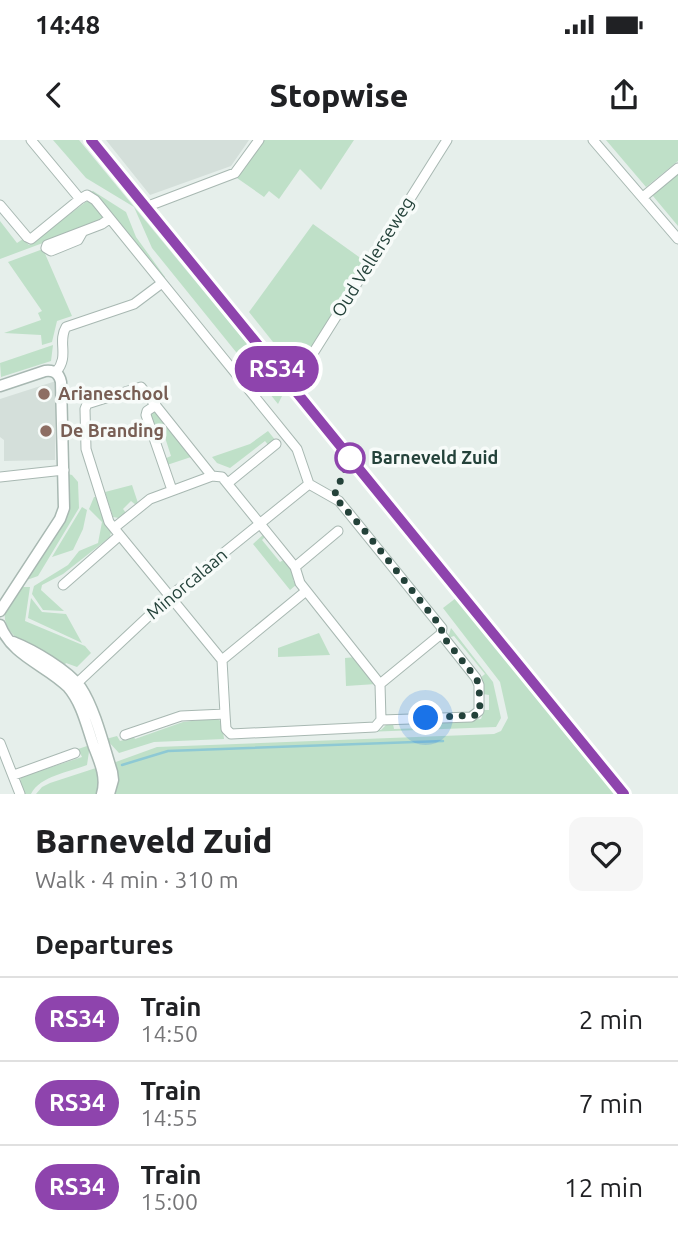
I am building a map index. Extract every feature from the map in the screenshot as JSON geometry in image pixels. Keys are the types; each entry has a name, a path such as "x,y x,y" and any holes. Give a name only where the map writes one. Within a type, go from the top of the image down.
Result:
{"street":[{"path":"31,140 80,199"},
{"path":"151,205 235,173 259,140"},
{"name":"Oud Vellerseweg","path":"300,374 447,140"},
{"path":"593,140 678,239"},
{"path":"643,197 678,168"},
{"path":"0,205 31,239 83,196 90,196 297,449 309,484 340,500 422,601 442,628 441,634 380,684"},
{"path":"82,233 109,219"},
{"path":"56,372 63,363 62,336 66,327 134,304 162,284"},
{"path":"0,386 45,371 56,372"},
{"path":"0,611 60,519 64,508 61,382 56,372"},
{"path":"63,585 117,532 150,499 212,476 222,477 295,567 298,580 380,684 381,720 375,727 231,734 226,729 222,660 169,597 117,532 109,522 86,449 85,409 91,401 141,387 212,476"},
{"path":"156,405 147,411 146,415 172,491"},
{"path":"228,484 276,444"},
{"path":"0,477 64,470"},
{"name":"Minorcalaan","path":"73,686 169,597 309,484"},
{"path":"295,567 338,531"},
{"path":"222,660 306,591"},
{"path":"0,627 20,653 73,686 87,698 112,772 109,794"},
{"path":"381,720 471,717 480,711 479,685 476,678 441,634"},
{"path":"73,686 100,764 104,781 102,794"},
{"path":"125,735 181,716 225,714"},
{"path":"0,743 20,794"},
{"path":"14,775 75,753"}],"shaded area":[{"path":"106,140 249,140 231,166 150,195"},
{"path":"56,381 55,460 4,461 4,440 0,437 0,399"}],"green space":[{"path":"53,140 79,140 285,390 278,404 152,248 134,207 86,178"},
{"path":"264,140 354,140 321,190 300,169 279,199 269,191 264,197 237,178"},
{"path":"606,140 678,140 678,161 646,187"},
{"path":"678,173 678,226 653,196 654,192"},
{"path":"91,192 126,212 136,237 165,277 164,280"},
{"path":"87,201 104,216 99,222 0,259 0,221 17,243 23,239 29,245"},
{"path":"313,224 366,262 297,372 249,312"},
{"path":"43,249 72,316 57,321 52,342 42,345 41,335 4,333 41,320 38,313 42,311 8,262"},
{"path":"53,345 51,361 1,377 0,363"},
{"path":"156,412 191,457 167,465 164,459 171,456 162,428 154,430 150,413"},
{"path":"268,431 276,441 269,446 265,441 230,468 217,463 212,457 250,444"},
{"path":"68,474 78,482 79,508 38,576 24,581 62,524"},
{"path":"132,485 138,503 136,505 131,501 123,509 126,513 119,518 113,517 105,492"},
{"path":"94,497 97,497 111,532 110,537 63,574 42,585 41,590 64,611 43,610 32,594 34,586 68,565 79,551 98,543 102,522 89,509"},
{"path":"82,507 87,510 83,529 73,550 52,557"},
{"path":"264,534 266,536 262,540 280,562 285,559 294,571 293,580 296,585 290,590 253,544"},
{"path":"19,587 30,587 25,621 85,646 91,653 77,667 66,663 63,667 46,658 25,645 9,630 5,611"},
{"path":"31,598 42,612 66,614 82,643 28,618"},
{"path":"456,598 615,794 112,794 113,763 157,747 494,734 501,731 508,718 500,682 443,608"},
{"path":"451,628 493,682 501,718 496,727 231,737 381,730 386,725 393,724 394,729 426,728 427,723 481,719 484,710 489,710 489,695 483,694 480,678 485,674 454,636 448,638"},
{"path":"319,633 330,655 278,657 278,648"},
{"path":"356,657 376,684 346,686 345,658"},
{"path":"216,718 222,722 224,739 154,742 119,753 106,739 117,736 120,741 134,737 135,739 183,722"},
{"path":"90,745 87,765 48,779 31,794 24,794 21,777 82,757 78,749"},
{"path":"99,767 100,784 97,794 36,794 50,783"}],"waterway":[{"path":"122,765 168,751 443,741"}],"railway":[{"path":"91,140 623,794"}],"train":[{"name":"RS34","path":"91,140 624,794"}],"place":[{"name":"Arianeschool","path":"44,394"},
{"name":"De Branding","path":"46,431"},
{"name":"Barneveld Zuid","path":"350,458"}],"route":[{"path":"350,458 334,496 422,601 442,628 441,634 479,685 480,711 477,715 426,718"}]}
